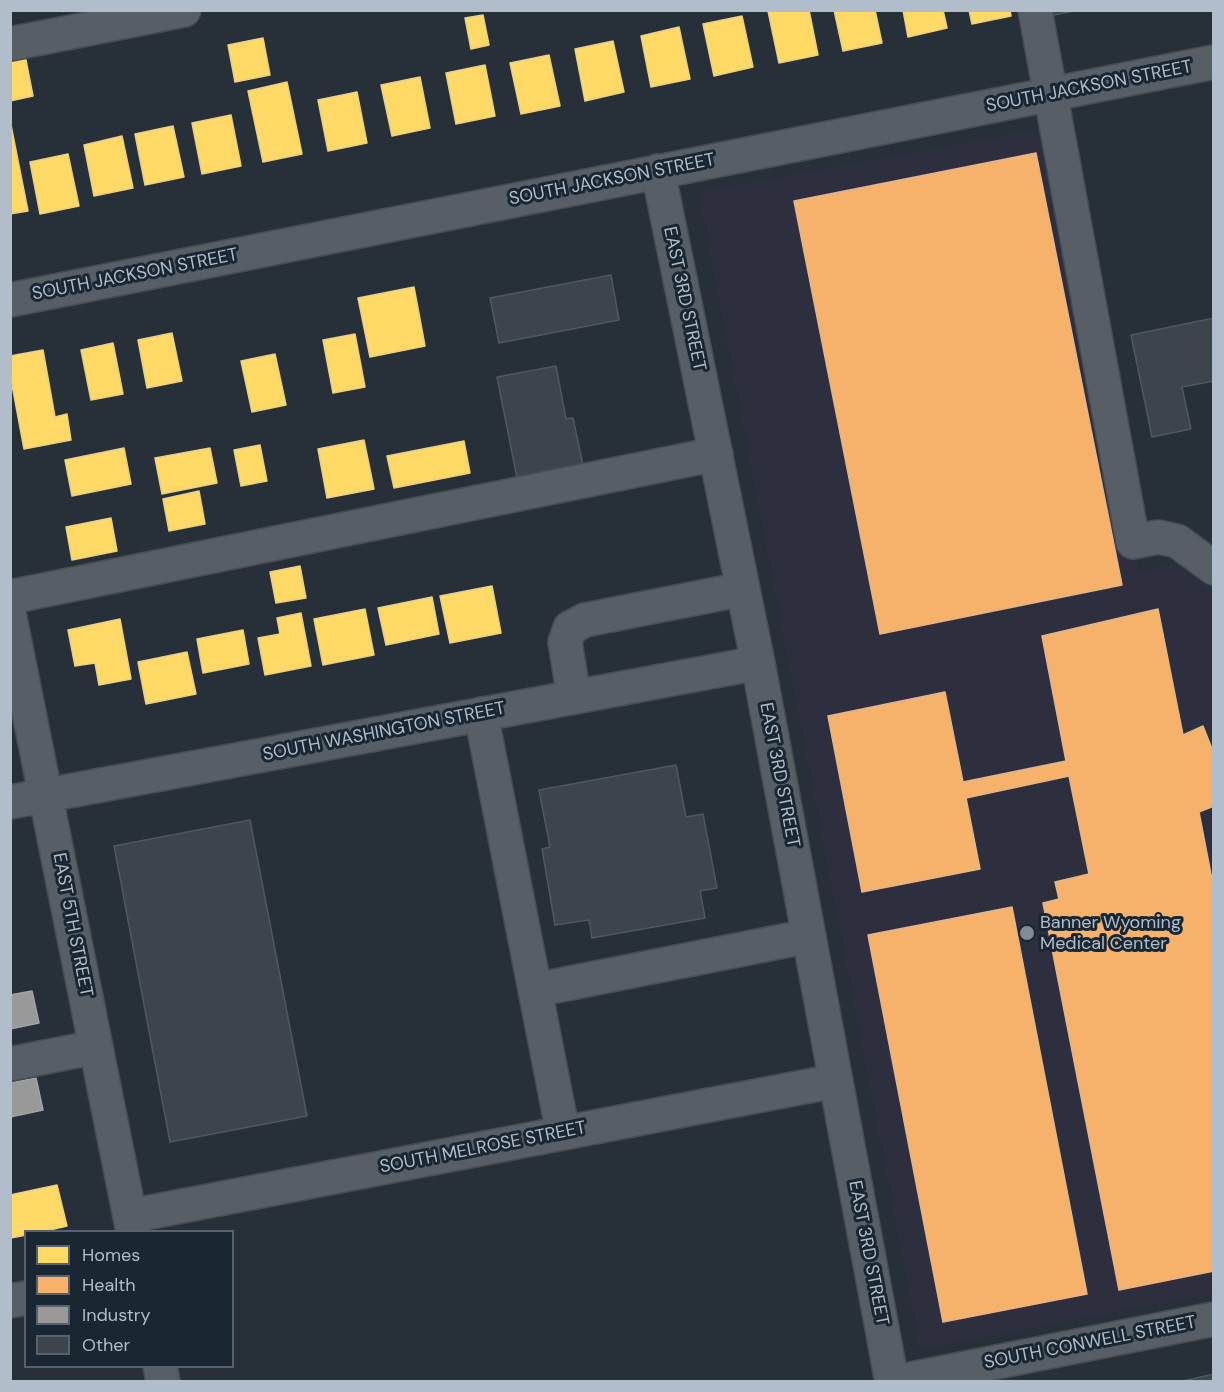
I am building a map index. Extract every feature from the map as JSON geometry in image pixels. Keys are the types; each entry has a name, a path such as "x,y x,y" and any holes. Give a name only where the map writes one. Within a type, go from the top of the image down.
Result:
{"street":[{"path":"10,44 184,10"},
{"path":"1035,10 1133,542 1158,537 1177,541 1214,568"},
{"name":"SOUTH JACKSON STREET","path":"10,300 1214,62"},
{"name":"EAST 3RD STREET","path":"658,171 758,663 891,1382"},
{"path":"10,597 716,454"},
{"path":"574,697 565,642 570,628 585,620 743,589"},
{"name":"EAST 5TH STREET","path":"10,618 131,1223"},
{"name":"SOUTH WASHINGTON STREET","path":"10,802 758,663"},
{"path":"482,714 563,1133"},
{"path":"535,990 809,936"},
{"path":"10,1064 96,1047"},
{"name":"SOUTH MELROSE STREET","path":"131,1223 563,1133 836,1081"},
{"name":"SOUTH CONWELL STREET","path":"896,1382 1214,1318"}],"shaded area":[{"name":"Banner Wyoming Medical Center","path":"1056,126 1139,571 1213,556 1213,1294 920,1350 698,192"}],"building: Homes":[{"path":"809,10 818,55 779,63 768,11"},
{"path":"834,10 875,10 882,43 843,51"},
{"path":"903,10 943,10 947,28 908,37"},
{"path":"969,10 1010,10 1011,16 972,24"},
{"path":"483,15 489,45 471,49 465,18"},
{"path":"742,16 753,67 714,76 703,24"},
{"path":"679,27 690,79 651,87 641,36"},
{"path":"263,38 270,75 235,82 228,45"},
{"path":"613,41 624,92 585,101 575,49"},
{"path":"25,55 33,96 10,101 10,57"},
{"path":"549,55 560,106 521,114 510,63"},
{"path":"485,65 495,116 456,124 446,73"},
{"path":"420,77 430,128 392,136 381,85"},
{"path":"287,82 302,154 263,162 248,91"},
{"path":"357,92 367,143 328,151 318,100"},
{"path":"231,115 241,166 202,174 192,123"},
{"path":"10,120 28,211 10,214"},
{"path":"173,126 184,177 145,185 135,134"},
{"path":"122,136 133,188 94,196 84,145"},
{"path":"68,154 79,206 40,214 30,162"},
{"path":"414,287 425,346 370,357 358,298"},
{"path":"172,333 182,381 147,388 138,340"},
{"path":"355,334 365,387 333,393 323,340"},
{"path":"113,343 123,394 91,400 81,350"},
{"path":"43,350 55,417 67,414 71,440 24,449 10,374 10,356"},
{"path":"275,354 286,405 252,412 241,361"},
{"path":"364,440 374,489 327,498 318,449"},
{"path":"464,441 470,473 394,488 387,456"},
{"path":"260,445 267,481 241,486 234,450"},
{"path":"124,448 131,484 72,496 65,460"},
{"path":"210,448 217,483 162,494 155,458"},
{"path":"199,491 205,524 169,531 163,499"},
{"path":"111,518 117,551 72,560 66,527"},
{"path":"300,566 306,598 276,603 270,572"},
{"path":"492,586 501,633 450,643 440,596"},
{"path":"432,597 439,634 386,645 378,608"},
{"path":"365,609 374,655 323,665 314,619"},
{"path":"301,613 311,666 265,675 258,638 280,634 277,618"},
{"path":"120,619 131,679 99,685 95,663 75,666 68,630"},
{"path":"243,630 249,664 203,673 197,639"},
{"path":"187,652 196,694 146,704 138,662"},
{"path":"57,1185 67,1226 50,1230 24,1230 24,1235 11,1238 10,1195"}],"building: Health":[{"path":"1036,153 1122,585 880,634 794,201"},
{"path":"1158,609 1183,735 1203,726 1214,754 1214,806 1199,812 1214,890 1214,1271 1119,1290 1043,903 1059,899 1055,882 1089,874 1069,776 966,798 980,869 862,892 828,716 945,692 963,782 1066,761 1042,636"},
{"path":"1012,907 1087,1294 943,1322 868,935"}],"building: Industry":[{"path":"32,991 39,1023 10,1029 10,995"},
{"path":"36,1078 43,1110 10,1117 10,1083"}],"building: Other":[{"path":"1053,10 1079,10 1054,15"},
{"path":"611,275 619,320 499,343 490,298"},
{"path":"1214,318 1214,381 1182,387 1191,429 1152,437 1131,335"},
{"path":"556,366 566,419 573,418 584,470 518,483 497,377"},
{"path":"676,765 686,817 703,814 717,888 700,891 705,918 592,938 589,920 555,925 542,849 550,847 539,790"},
{"path":"250,820 307,1116 170,1142 114,846"},
{"path":"1214,1374 1214,1382 1178,1382"}],"place":[{"name":"Banner Wyoming Medical Center","path":"1027,933"}]}
